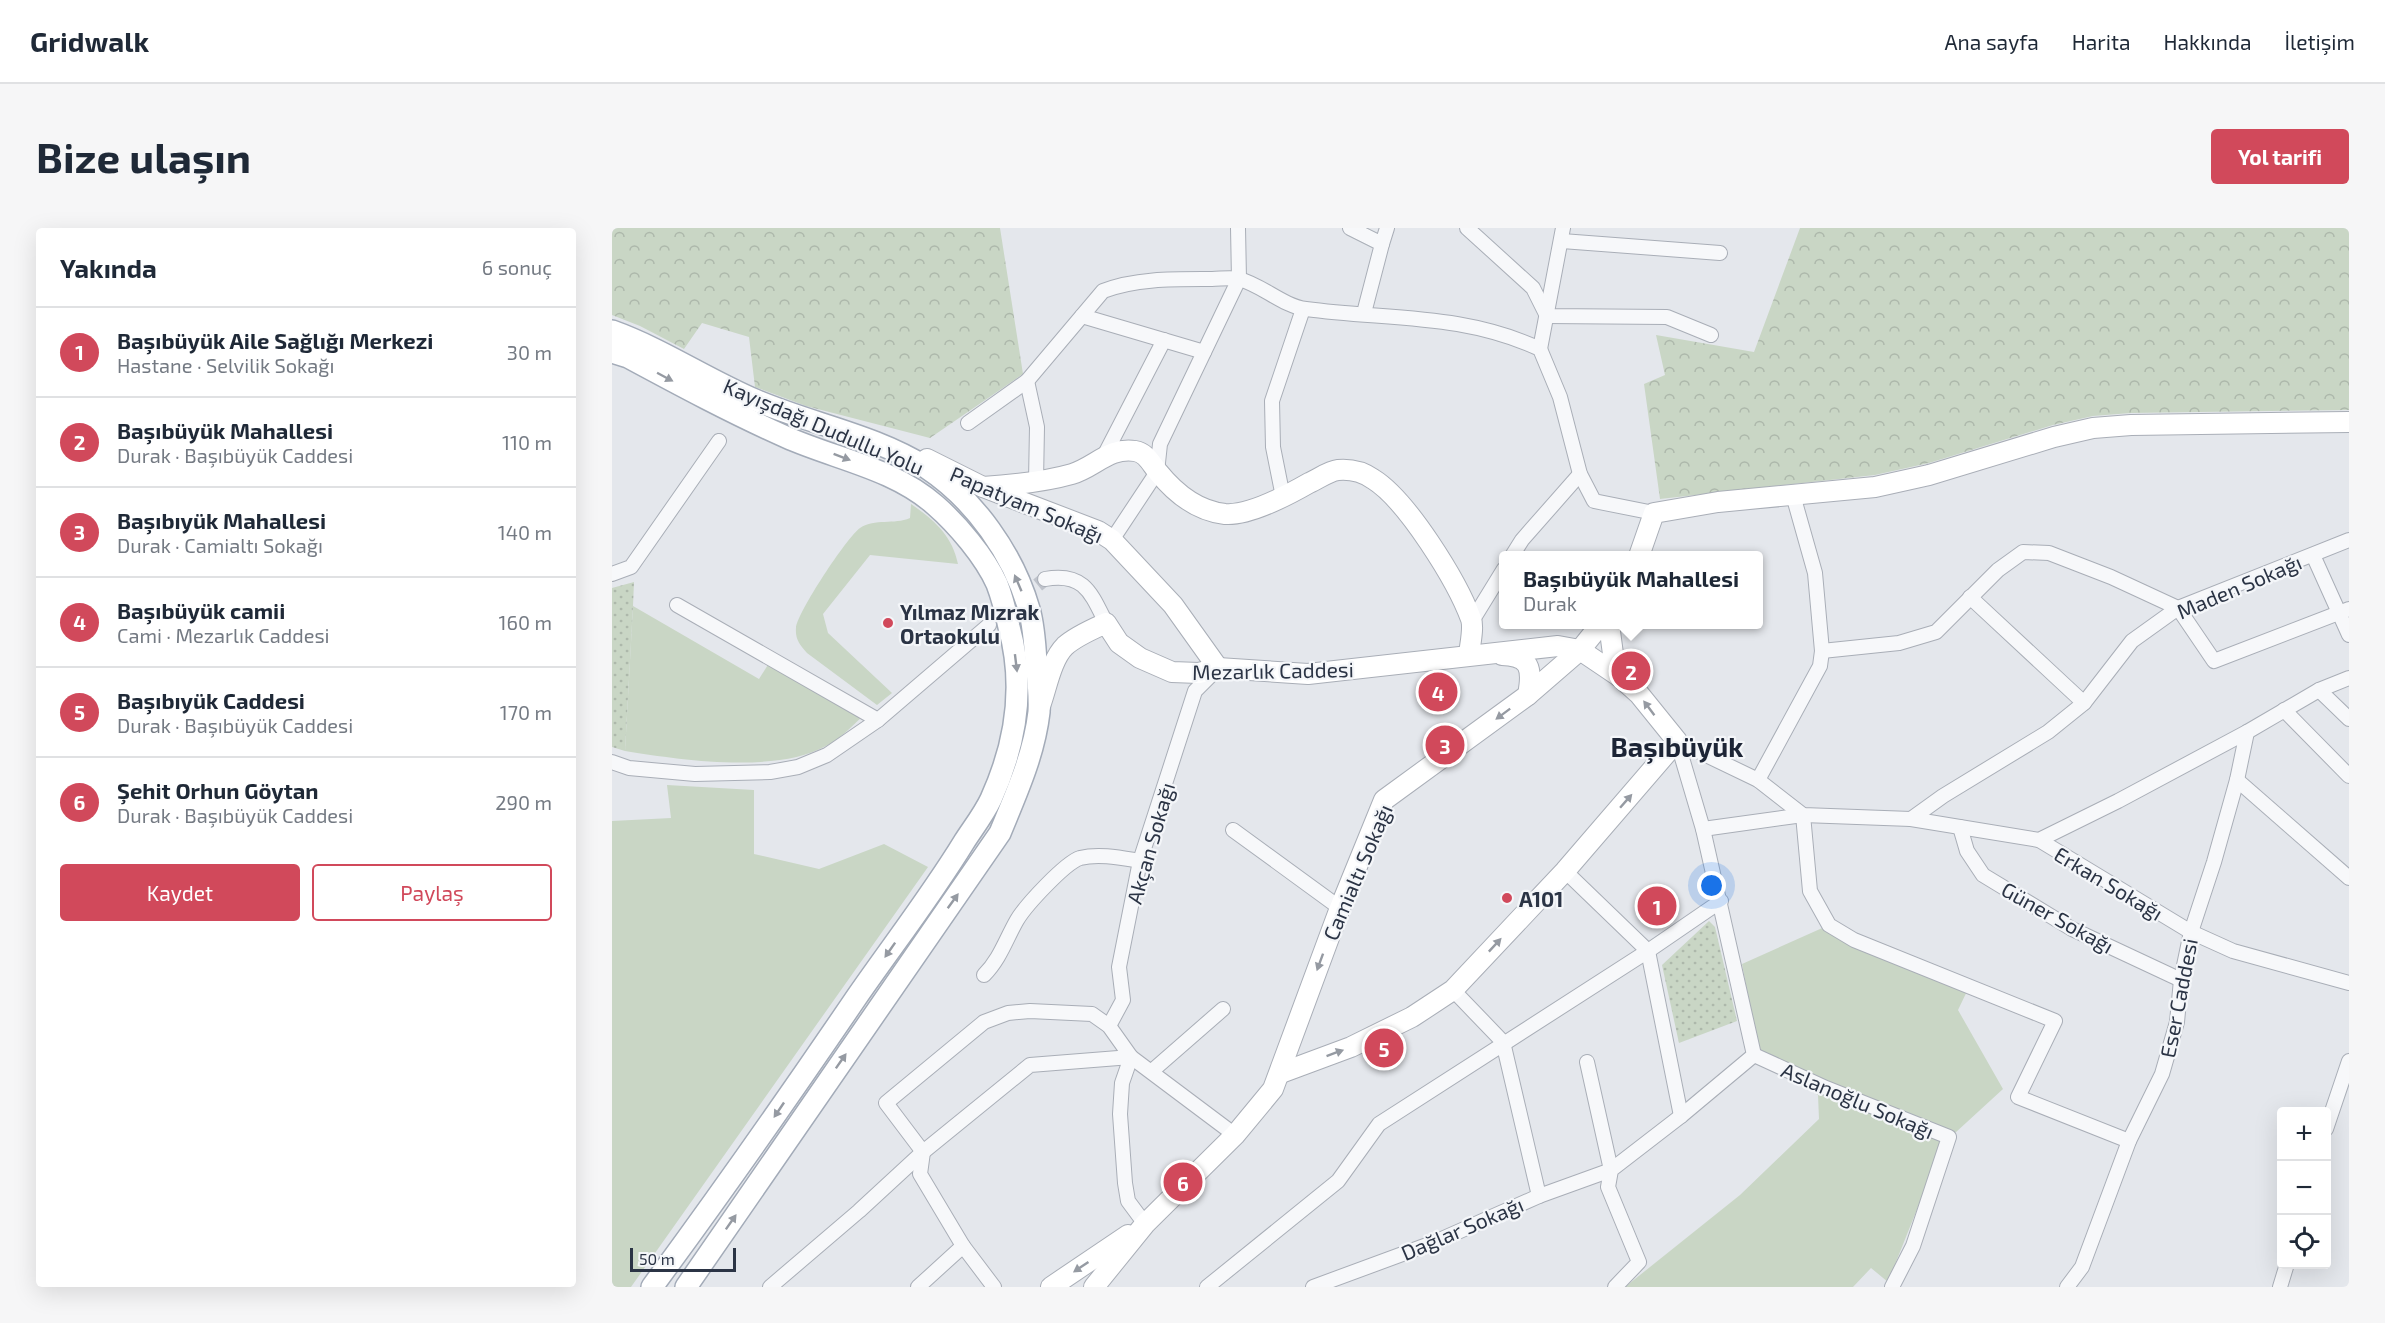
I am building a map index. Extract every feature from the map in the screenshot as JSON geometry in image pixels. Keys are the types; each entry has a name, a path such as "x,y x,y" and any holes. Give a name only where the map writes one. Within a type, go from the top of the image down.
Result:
{"main road":[{"name":"Kayışdağı Dudullu Yolu","path":"612,331 674,357 754,400 842,431 895,452 927,468 967,502 988,526 1018,580 1029,609 1035,647 1039,710 1025,772 1000,833 686,1287"},
{"name":"Kayışdağı Dudullu Yolu","path":"612,352 628,357 735,414 789,439 848,459 911,487 934,504 956,525 976,550 996,583 1014,646 1018,680 1015,719 1009,747 990,801 950,865 740,1168 652,1287"},
{"path":"1640,551 1654,513 1718,502 1875,487 1929,475 2054,436 2093,428 2131,425 2349,422"},
{"name":"Papatyam Sokağı","path":"842,431 878,437 908,448 983,487 1098,531 1112,540 1173,605 1218,668"},
{"path":"983,487 1036,482 1089,467 1104,456 1123,451 1137,451 1148,458 1157,472 1185,499 1207,511 1228,514 1260,507 1336,470 1355,471 1373,479 1397,500 1422,531 1448,573 1472,621 1468,655 1518,655 1529,669 1528,695"},
{"path":"1039,710 1055,660 1065,646 1086,632 1106,623"},
{"name":"Mezarlık Caddesi","path":"1106,623 1119,643 1140,658 1172,672 1199,673 1218,668 1308,674 1558,646 1580,650"},
{"path":"1558,646 1586,629"},
{"path":"1281,1073 1351,1047 1412,1017 1453,990 1565,872 1677,741 1639,694 1620,677 1580,650 1597,629"},
{"path":"1610,629 1613,654 1620,677"},
{"path":"1065,646 1098,640 1119,643"},
{"name":"Camialtı Sokağı","path":"1145,1224 1235,1135 1273,1089 1281,1073 1340,908 1384,800 1528,695 1580,650"},
{"path":"1051,1287 1145,1224"},
{"path":"1094,1287 1145,1224"}],"street":[{"path":"1157,472 1160,444 1239,279 1238,228"},
{"path":"1350,228 1382,244"},
{"path":"1364,313 1387,228"},
{"path":"1467,228 1533,288 1547,316"},
{"path":"1654,513 1594,501 1580,474 1560,397 1540,349 1563,234 1720,253"},
{"path":"968,423 1027,381 1103,291 1119,285 1186,279 1239,279 1303,309 1364,313 1460,324 1495,332 1540,349"},
{"path":"1283,497 1273,447 1272,400 1303,309"},
{"path":"1082,316 1204,352"},
{"path":"1547,316 1667,317 1712,335"},
{"path":"1104,456 1164,340"},
{"path":"1027,381 1037,427 1036,482"},
{"path":"612,574 631,567 719,441"},
{"name":"Papatyam Sokağı","path":"1112,540 1157,472"},
{"path":"1515,551 1580,474"},
{"path":"1758,780 1814,681 1820,666 1822,651 1815,573 1793,495"},
{"name":"Maden Sokağı","path":"1911,819 1943,796 2048,732 2084,703 2132,641 2178,608 2349,540"},
{"path":"1822,651 1899,643 1936,632 1998,570 2023,552 2049,553 2110,577 2178,608 2214,661 2344,610"},
{"path":"2313,555 2344,610 2349,635"},
{"path":"1472,621 1499,576"},
{"name":"Mezarlık Caddesi","path":"1045,579 1058,577 1080,582 1091,593 1106,623"},
{"path":"1970,597 2084,703"},
{"path":"677,605 878,720"},
{"path":"612,762 629,768 695,774 770,772 798,767 827,755 878,720 988,625"},
{"name":"Akçan Sokağı","path":"1108,1026 1123,1000 1119,967 1140,861 1196,691 1218,668"},
{"path":"1703,829 1803,815 1911,819 2038,840 2118,801 2247,732 2319,690 2349,678"},
{"path":"2319,690 2349,719"},
{"path":"2284,710 2349,776"},
{"name":"Eser Caddesi","path":"2067,1287 2082,1267 2129,1141 2162,1074 2177,1022 2181,980 2191,932 2237,780 2247,732"},
{"path":"1677,741 1758,780 1803,815 1809,891 1829,925 1854,940 2055,1022 2018,1097 2129,1141"},
{"path":"1677,741 1721,901 1754,1055"},
{"path":"2237,780 2349,878"},
{"name":"Güner Sokağı","path":"1960,827 1967,850 1983,874 2072,929 2181,980"},
{"path":"1233,830 1340,908"},
{"name":"Erkan Sokağı","path":"2038,840 2191,932 2233,951 2349,983"},
{"path":"984,975 995,965 1018,918 1047,885 1079,858 1106,856 1140,861"},
{"path":"1565,872 1648,951 1681,1116"},
{"path":"1207,1287 1338,1181 1379,1124 1503,1042 1648,951 1721,901"},
{"path":"1453,990 1503,1042 1539,1196"},
{"path":"1152,1071 1223,1009"},
{"path":"994,1287 963,1246 920,1174 923,1152 886,1103 984,1022 1008,1013 1030,1011 1092,1014 1108,1026 1131,1058 1152,1071 1235,1135"},
{"name":"Dağlar Sokağı","path":"1314,1287 1434,1242 1539,1196 1611,1170 1754,1055"},
{"name":"Aslanoğlu Sokağı","path":"1754,1055 1826,1088 1948,1137 1913,1246 1892,1287"},
{"path":"770,1287 859,1211 923,1152 1030,1065 1131,1058"},
{"path":"1131,1058 1122,1083 1120,1114 1125,1183 1128,1201 1145,1224"},
{"path":"2331,1114 2349,1061"},
{"path":"1587,1062 1611,1170 1608,1186 1639,1263 1615,1287"},
{"path":"918,1287 963,1246"},
{"path":"2280,1287 2285,1269"}],"green space":[{"path":"612,228 1000,228 1023,374 930,438 806,406 755,387 749,337 702,323 684,349 640,326 612,315"},
{"path":"1800,228 2349,228 2349,410 2131,413 2093,416 2053,425 1929,463 1875,475 1660,499 1644,384 1665,375 1656,335 1754,352"},
{"path":"911,504 947,536 958,564 870,555 823,614 828,633 892,693 877,705 807,653 798,642 796,628 813,592 854,534 860,528 872,523 910,518"},
{"path":"634,582 625,751 612,747 612,588"},
{"path":"633,606 759,679 771,660 862,717 826,746 805,755 781,760 700,761 625,751"},
{"path":"667,785 754,790 754,854 819,869 884,844 928,867 631,1287 612,1287 612,821 671,818"},
{"path":"1709,921 1715,927 1737,1021 1679,1043 1662,965"},
{"path":"1829,925 1970,985 1958,1010 2003,1089 1943,1144 1888,1282 1871,1268 1853,1287 1625,1287 1740,1195 1819,1119 1818,1095 1760,1061 1742,964"}],"tunnel":[{"path":"989,625 1045,579"}],"place":[{"name":"Yılmaz Mızrak Ortaokulu","path":"888,623"},
{"name":"Başıbüyük Mahallesi","path":"1631,671"},
{"name":"Başıbüyük camii","path":"1438,692"},
{"name":"Başıbıyük Mahallesi","path":"1445,745"},
{"name":"A101","path":"1507,898"},
{"name":"Başıbüyük Aile Sağlığı Merkezi","path":"1657,906"},
{"name":"Başıbıyük Caddesi","path":"1384,1048"},
{"name":"Şehit Orhun Göytan","path":"1183,1182"}],"district":[{"name":"Başıbüyük","path":"1677,746"}]}
